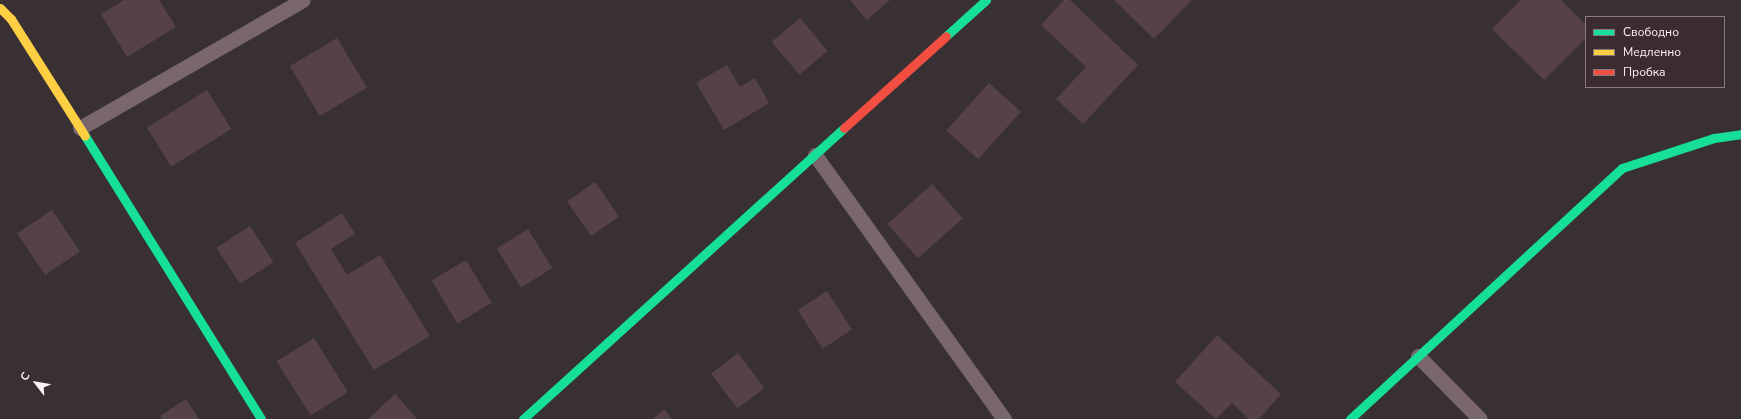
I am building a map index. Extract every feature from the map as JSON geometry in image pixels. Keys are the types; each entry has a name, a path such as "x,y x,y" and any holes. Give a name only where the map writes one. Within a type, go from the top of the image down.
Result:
{"street":[{"path":"524,419 986,0"},
{"path":"0,8 11,19 261,419"},
{"path":"1350,419 1622,168 1714,138 1741,134"}],"lane":[{"path":"80,128 304,0"},
{"path":"815,155 1004,419"},
{"path":"1418,356 1480,419"}],"building":[{"path":"124,0 159,0 176,27 127,57 101,14"},
{"path":"850,0 890,0 867,20"},
{"path":"1064,0 1070,0 1138,65 1083,124 1056,99 1086,67 1041,25"},
{"path":"1114,0 1192,0 1154,39"},
{"path":"1521,0 1561,0 1585,24 1585,39 1544,80 1492,29"},
{"path":"800,18 828,51 799,75 772,42"},
{"path":"337,38 367,88 320,116 290,66"},
{"path":"727,65 740,87 755,78 769,103 724,130 696,83"},
{"path":"989,83 1021,112 978,159 946,131"},
{"path":"207,90 231,129 171,167 147,128"},
{"path":"595,182 619,216 591,236 567,202"},
{"path":"932,184 963,218 918,258 887,224"},
{"path":"52,210 80,251 45,275 17,233"},
{"path":"342,213 355,234 331,249 347,275 380,255 430,336 374,370 295,243"},
{"path":"250,226 273,262 240,284 216,248"},
{"path":"528,229 552,268 521,288 497,249"},
{"path":"466,260 492,303 457,323 432,281"},
{"path":"827,291 852,330 823,349 798,310"},
{"path":"1217,335 1281,394 1259,419 1249,419 1232,403 1216,419 1175,382"},
{"path":"314,338 348,392 311,416 277,361"},
{"path":"738,353 764,388 737,409 711,373"},
{"path":"395,394 417,419 369,418"},
{"path":"186,399 199,419 162,419 160,416"},
{"path":"664,409 672,419 653,419"}],"traffic: fast":[{"path":"946,36 986,0"},
{"path":"523,419 844,128"},
{"path":"1350,419 1622,168 1714,138 1741,134"},
{"path":"85,136 261,419"}],"traffic: slow":[{"path":"0,8 11,19 85,136"}],"traffic: jam":[{"path":"844,128 946,36"}]}
